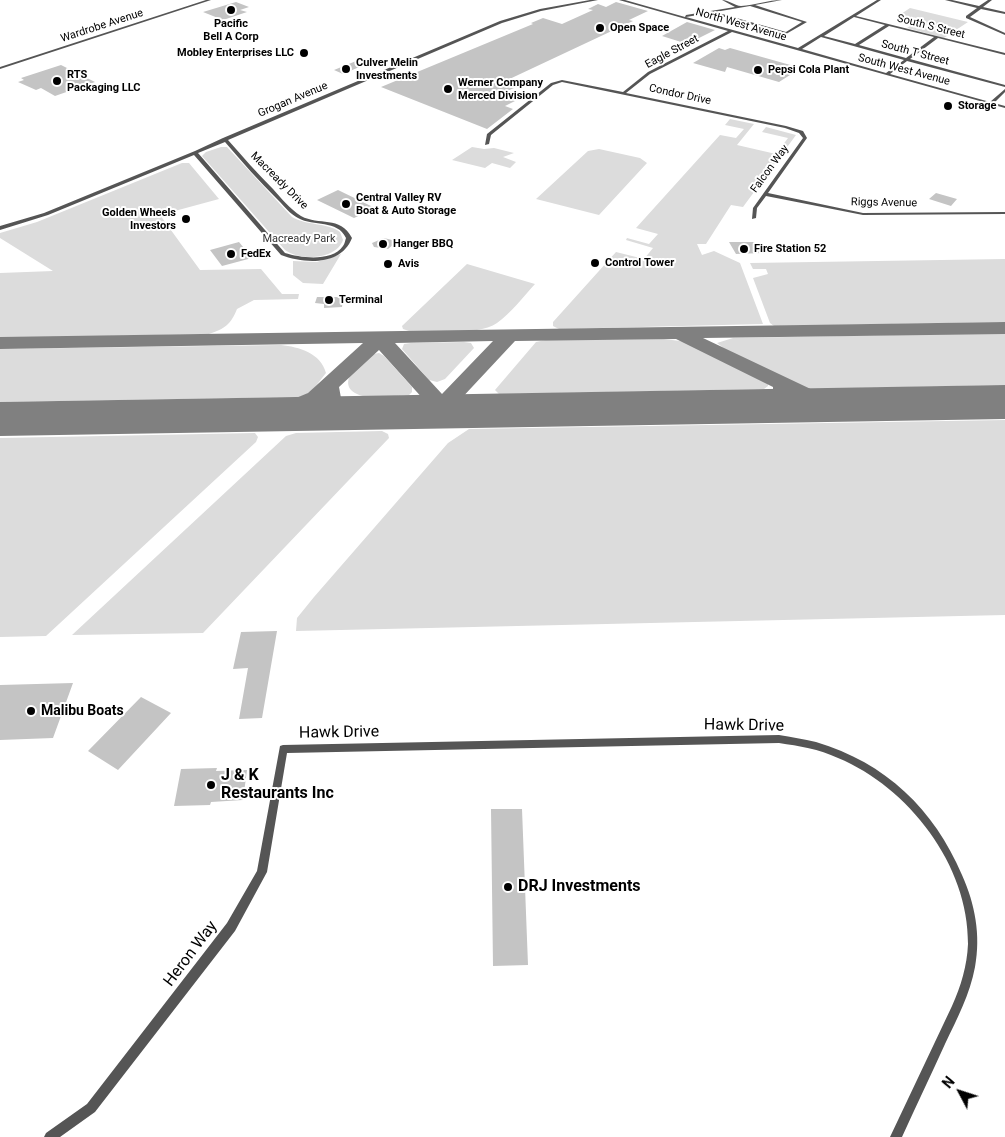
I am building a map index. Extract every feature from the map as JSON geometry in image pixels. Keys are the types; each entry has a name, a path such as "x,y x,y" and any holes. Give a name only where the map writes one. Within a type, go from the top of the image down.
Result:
{"street":[{"name":"Wardrobe Avenue","path":"0,68 209,0"},
{"name":"Grogan Avenue","path":"0,228 46,214 195,153 501,22 540,10 596,0"},
{"name":"North West Avenue","path":"622,0 798,50"},
{"path":"724,0 738,7"},
{"path":"682,17 780,0"},
{"path":"798,50 879,0"},
{"path":"947,0 1005,14"},
{"path":"990,0 967,17 1005,34"},
{"path":"710,12 786,33 805,22 750,5"},
{"name":"South S Street","path":"853,16 1005,54"},
{"path":"855,46 888,25"},
{"name":"Eagle Street","path":"625,92 649,73 731,31"},
{"name":"South T Street","path":"820,36 1005,86"},
{"path":"887,74 937,37"},
{"name":"South West Avenue","path":"798,50 1005,107"},
{"name":"Condor Drive","path":"487,144 489,135 555,83 569,81 786,127 801,132"},
{"path":"991,103 1005,90"},
{"name":"Falcon Way","path":"754,218 755,208 805,138 801,132"},
{"name":"Macready Drive","path":"195,153 283,254 312,260 329,256 344,247 349,238 344,230 336,225 297,216 225,139"},
{"name":"Riggs Avenue","path":"764,194 863,214 1005,213"},
{"name":"Hawk Drive","path":"283,749 779,739 818,747 871,771 914,805 936,832 953,861 970,909 972,955 964,991 896,1137"},
{"name":"Heron Way","path":"50,1137 91,1108 230,927 262,872 283,749"}],"green space":[{"path":"910,8 968,22 944,38 907,28 917,21 898,16"},
{"path":"730,119 754,124 737,145 776,154 788,138 762,132 766,127 796,135 743,207 731,205 706,244 697,244 702,255 714,251 740,263 763,324 559,329 553,326 553,322 616,252 644,259 653,248 626,240 627,238 649,244 658,234 636,228 720,135 736,138 744,129 725,125"},
{"name":"Macready Park","path":"227,147 292,217 340,232 343,240 339,247 333,252 317,257 299,256 285,250 202,156 206,152"},
{"path":"472,147 494,148 514,153 503,157 516,162 510,168 492,163 485,168 452,160"},
{"path":"599,149 640,158 647,163 599,215 536,199 588,151"},
{"path":"182,163 189,163 219,199 160,215 200,270 261,269 282,294 299,294 298,299 254,300 237,309 227,325 209,334 0,338 0,273 53,271 0,238 0,233 37,222"},
{"path":"341,254 323,284 303,283 293,275 293,261 317,262"},
{"path":"1005,259 1005,322 774,326 770,323 753,278 768,274 766,269 753,269 750,263"},
{"path":"467,264 535,284 507,315 489,327 479,330 454,332 409,331 403,329 402,326"},
{"path":"1005,333 1005,385 807,389 725,349 717,343 733,338"},
{"path":"664,339 688,342 762,379 768,383 768,386 764,389 499,394 495,390 536,342 546,340"},
{"path":"411,343 471,343 474,348 445,379 437,382 429,380 402,349 404,344"},
{"path":"281,345 295,347 308,352 319,360 323,366 326,373 311,392 300,397 0,402 0,349"},
{"path":"379,353 412,387 412,392 409,395 367,397 355,393 350,388 348,382 354,369 367,358"},
{"path":"1005,420 1005,615 296,631 297,618 314,597 448,443 469,429"},
{"path":"382,431 388,434 389,438 203,633 72,635 286,436 296,433"},
{"path":"255,433 258,437 256,442 46,636 0,637 0,438"}],"building":[{"name":"Pacific Bell A Corp","path":"236,2 249,7 240,10 247,12 223,20 203,12"},
{"path":"616,2 648,11 629,20 633,21 501,83 514,88 507,91 523,97 505,106 513,109 487,129 381,87 533,24 531,23 543,18 562,24 593,10 588,9 598,4 606,7"},
{"path":"687,22 715,30 697,39 690,37 681,42 662,36"},
{"name":"Pepsi Cola Plant","path":"719,48 725,50 730,48 801,68 779,82 727,67 725,72 693,63"},
{"path":"361,59 364,65 343,74 334,70"},
{"name":"RTS Packaging LLC","path":"61,65 95,82 55,96 41,88 36,90 18,82 24,80 21,78"},
{"name":"Central Valley RV Boat & Auto Storage","path":"338,190 375,208 354,218 317,200"},
{"path":"936,193 957,199 951,206 929,199"},
{"name":"Hanger BBQ","path":"384,238 392,240 393,245 388,249 374,247 372,243"},
{"name":"FedEx","path":"239,242 252,258 222,266 210,250"},
{"name":"Fire Station 52","path":"729,242 757,242 762,253 736,254"},
{"name":"Terminal","path":"317,297 343,297 342,307 324,308 324,304 315,303"},
{"path":"277,631 262,718 239,719 248,668 233,669 241,632"},
{"name":"Malibu Boats","path":"73,683 53,738 0,740 0,685"},
{"name":"Malibu Boats","path":"141,697 171,713 118,770 88,751"},
{"name":"J & K Restaurants Inc","path":"217,768 216,771 247,770 243,800 211,802 210,805 174,806 181,769"},
{"name":"DRJ Investments","path":"491,809 522,809 528,965 493,966"}],"taxiway":[{"path":"0,343 1005,328"},
{"path":"442,403 448,400 509,336"},
{"path":"685,337 781,383"},
{"path":"371,338 377,341"},
{"path":"254,415 289,409 315,398 377,341"},
{"path":"377,341 391,349 424,388 442,403"},
{"path":"755,406 778,401 784,395 785,390 781,383"},
{"path":"781,383 812,398 850,405"},
{"path":"329,386 330,398 336,406 347,411 359,413"},
{"path":"402,412 426,409 442,403"},
{"path":"442,403 457,408 484,411"}],"runway":[{"path":"0,419 1005,402"}],"place":[{"name":"Pacific Bell A Corp","path":"231,10"},
{"name":"Open Space","path":"600,28"},
{"name":"Mobley Enterprises LLC","path":"304,53"},
{"name":"Culver Melin Investments","path":"346,69"},
{"name":"Pepsi Cola Plant","path":"758,70"},
{"name":"RTS Packaging LLC","path":"57,81"},
{"name":"Werner Company Merced Division","path":"448,89"},
{"name":"Storage","path":"948,106"},
{"name":"Central Valley RV Boat & Auto Storage","path":"346,204"},
{"name":"Golden Wheels Investors","path":"186,219"},
{"name":"Hanger BBQ","path":"383,244"},
{"name":"Fire Station 52","path":"744,249"},
{"name":"FedEx","path":"231,254"},
{"name":"Control Tower","path":"595,263"},
{"name":"Avis","path":"388,264"},
{"name":"Terminal","path":"329,300"},
{"name":"Malibu Boats","path":"31,711"},
{"name":"J & K Restaurants Inc","path":"211,785"},
{"name":"DRJ Investments","path":"508,887"}]}
